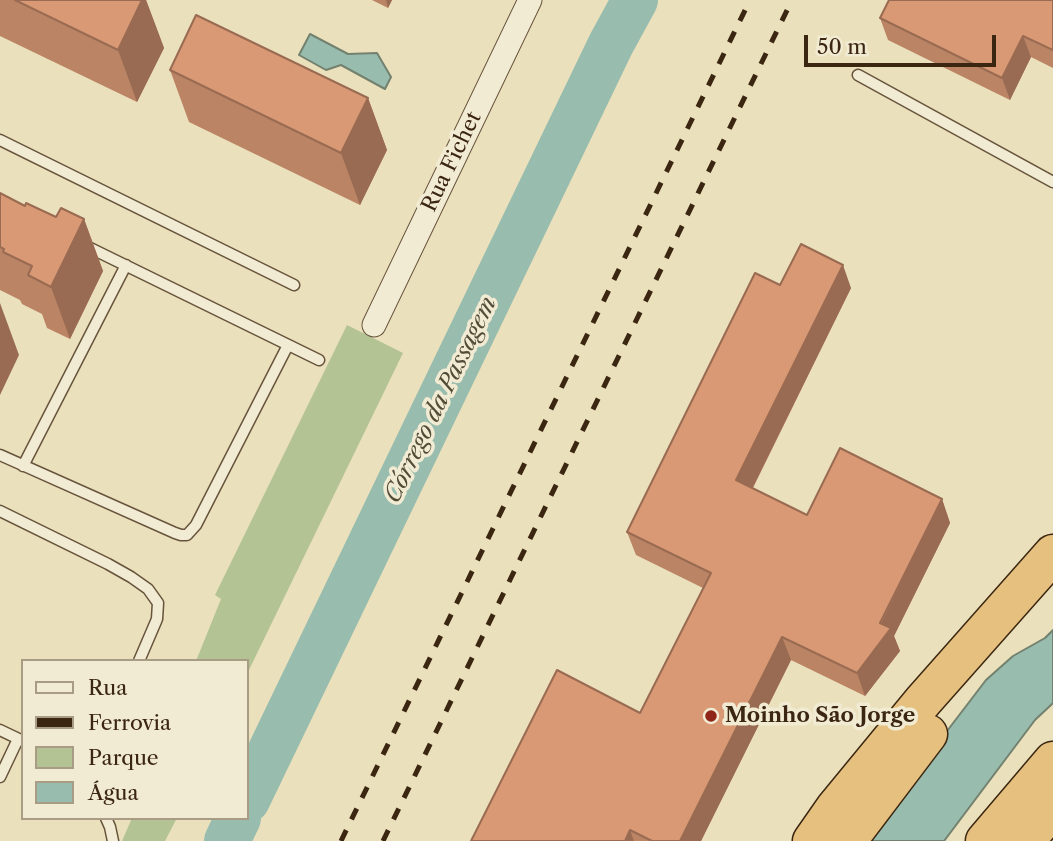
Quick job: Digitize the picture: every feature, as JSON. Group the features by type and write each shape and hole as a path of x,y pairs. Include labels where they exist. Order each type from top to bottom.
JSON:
{"highway":[{"path":"812,841 835,808 923,701 1053,554"},
{"path":"847,841 989,651 1053,590"},
{"path":"985,841 1053,761"},
{"path":"1025,841 1053,808"}],"street":[{"name":"Rua Fichet","path":"374,325 530,0"}],"lane":[{"path":"858,75 1053,182"},
{"path":"0,140 293,285"},
{"path":"75,241 319,360"},
{"path":"23,466 126,265"},
{"path":"0,455 175,533 187,535 196,525 288,345"},
{"path":"0,511 131,577 148,589 158,603 157,619 140,659"},
{"path":"0,730 20,740 0,777"},
{"path":"107,820 113,841"}],"green space":[{"path":"347,325 403,353 248,672 248,659 197,659 221,599 215,595"},
{"path":"131,820 176,820 165,841 122,841"}],"water":[{"path":"310,34 348,54 377,53 391,77 385,89 341,65 326,70 299,55"},
{"path":"1053,630 1053,703 1035,720 944,841 863,841 986,680 1013,656 1045,638"}],"building":[{"path":"15,0 142,0 118,50"},
{"path":"889,0 1053,0 1053,50 1023,36 1002,78 880,18"},
{"path":"196,15 368,98 341,153 170,70"},
{"path":"0,193 25,206 26,203 56,217 61,208 84,219 51,287 28,275 32,266 3,252 4,249 0,247"},
{"path":"801,244 843,265 736,480 807,515 840,448 942,499 880,623 891,628 857,673 782,637 680,841 652,841 630,830 625,841 471,841 557,670 640,713 711,573 627,532 755,273 780,285"}],"waterway":[{"name":"Córrego da Passagem","path":"248,798 611,44 635,0"},
{"name":"Córrego da Passagem","path":"227,841 237,820"}],"railway":[{"path":"341,841 750,0"},
{"path":"383,841 792,0"}],"place":[{"name":"Moinho São Jorge","path":"711,716"}]}
